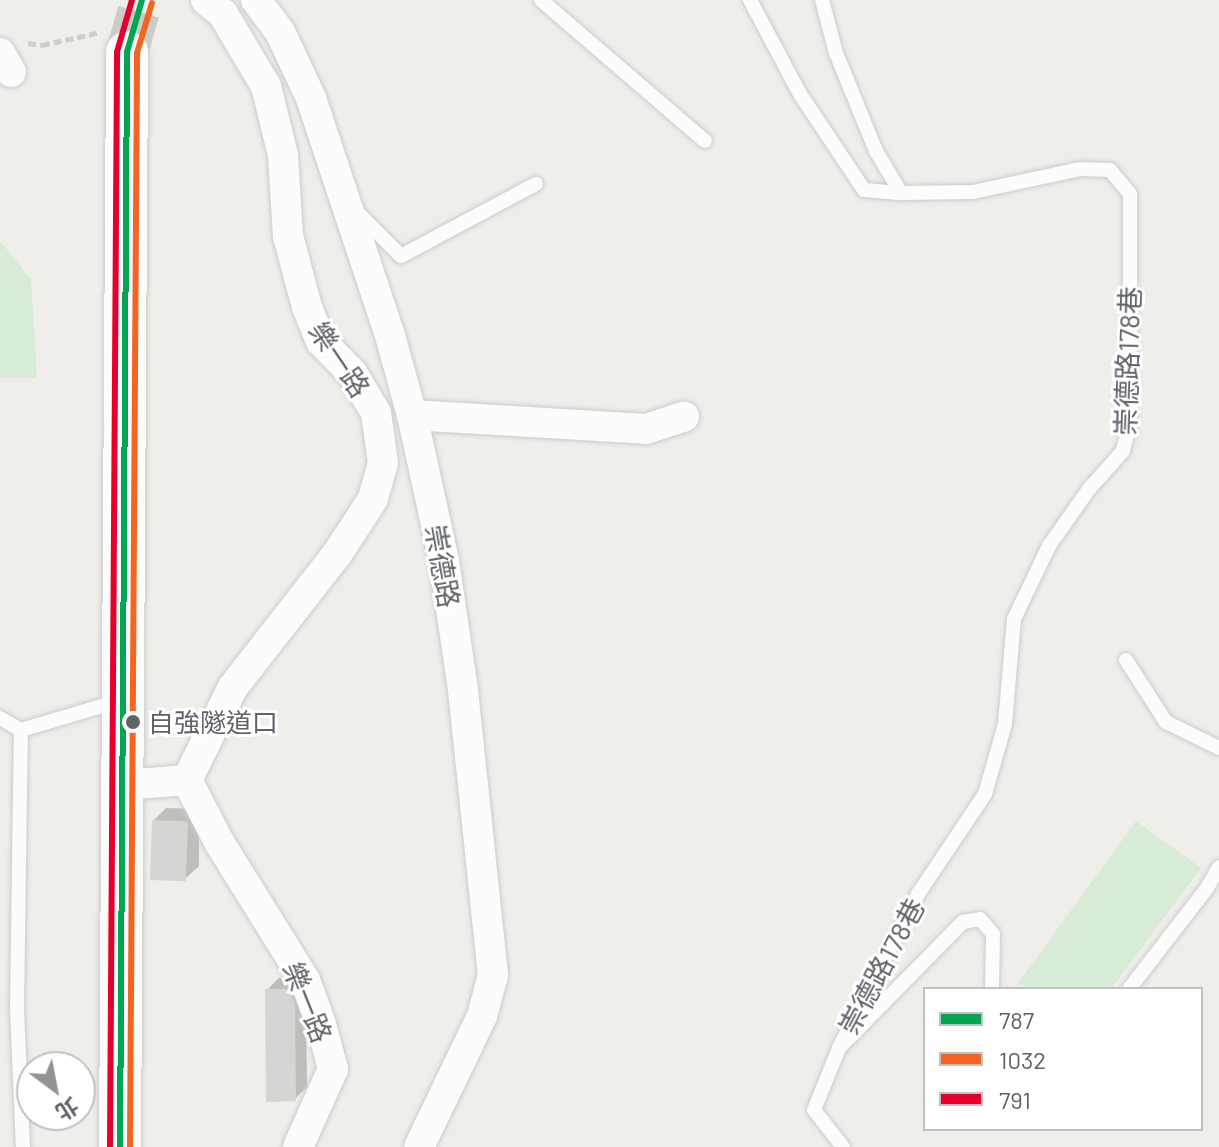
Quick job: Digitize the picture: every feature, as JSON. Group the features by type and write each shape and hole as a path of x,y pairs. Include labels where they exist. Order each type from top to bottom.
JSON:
{"street":[{"name":"樂一路","path":"206,0 223,14 266,86 283,155 288,236 307,307 321,341 353,374 376,413 383,463 373,499 337,554 233,687 187,780 219,842 305,980 321,1024 333,1069 298,1147"},
{"name":"崇德路","path":"256,0 280,32 311,98 391,339 412,415 444,561 463,690 493,975 482,1016 419,1147"},
{"path":"120,1147 127,52"},
{"path":"412,415 646,429 684,417"},
{"path":"124,785 187,780"}],"lane":[{"path":"541,0 705,141"},
{"path":"750,0 800,94 864,190 901,193"},
{"path":"822,0 836,53 876,151 901,193"},
{"name":"崇德路178巷","path":"839,1048 918,894 985,794 1005,724 1014,619 1049,546 1089,489 1123,451 1130,424 1130,194 1110,170 1080,169 973,192 901,193"},
{"path":"343,198 401,256 536,184"},
{"path":"1126,660 1166,722 1219,748"},
{"path":"0,718 21,730 123,700"},
{"path":"21,730 17,1007 23,1147"},
{"path":"1131,987 1207,888 1219,867"},
{"path":"843,1147 814,1110 839,1048 963,922 980,919 993,934 992,987"}],"path":[{"path":"8,56 100,31 127,52"}],"green space":[{"path":"0,241 31,279 37,378 0,378"},
{"path":"1136,821 1201,868 1112,987 1028,987 1018,983"}],"building":[{"path":"152,820 188,821 186,881 150,880"},
{"path":"265,989 289,989 295,1004 296,1101 266,1102"}],"tunnel":[{"path":"127,52 142,0"}],"transit line":[{"name":"791","path":"110,1147 117,52 132,0"},
{"name":"787","path":"120,1147 127,52 142,0"},
{"name":"1032","path":"130,1147 137,53 152,3"}],"place":[{"name":"自強隧道口","path":"133,722"}]}
